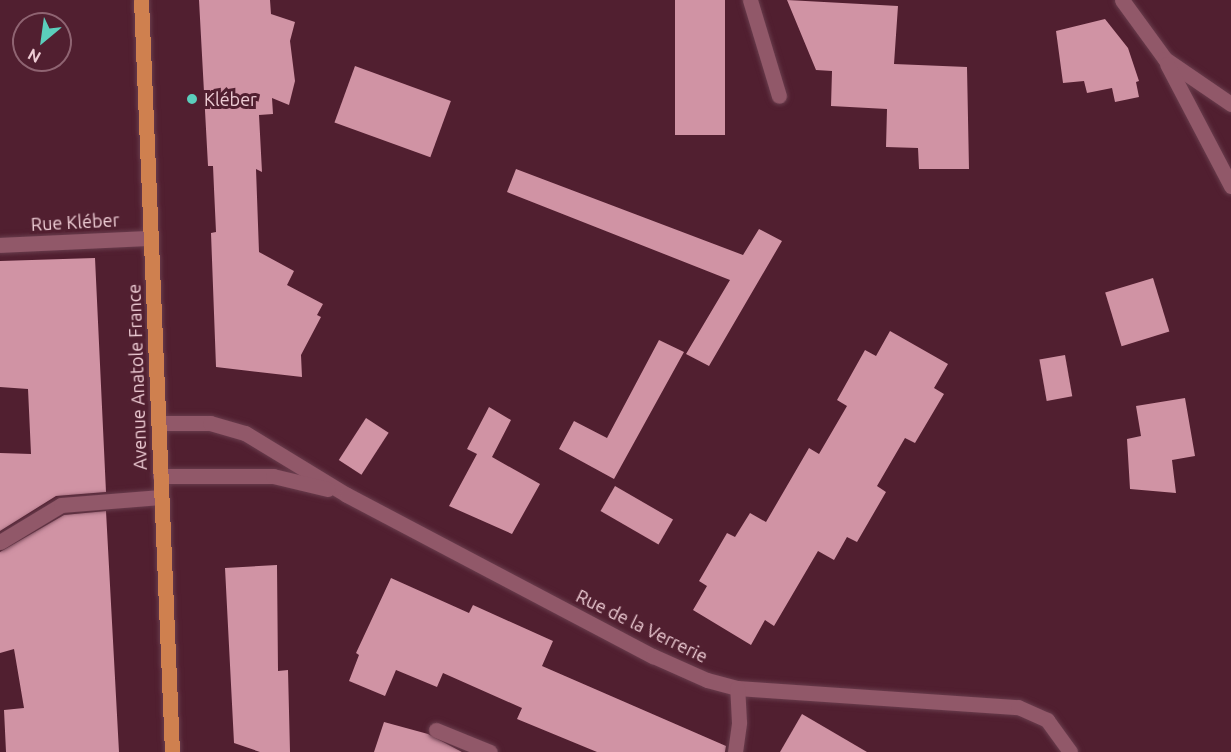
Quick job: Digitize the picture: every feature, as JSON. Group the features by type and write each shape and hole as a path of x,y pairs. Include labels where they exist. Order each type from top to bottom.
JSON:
{"main road":[{"name":"Avenue Anatole France","path":"141,0 172,752"}],"street":[{"path":"750,0 779,96"},
{"path":"1122,0 1165,59 1231,186"},
{"path":"1165,59 1231,104"},
{"name":"Rue Kléber","path":"0,245 151,238"},
{"name":"Rue de la Verrerie","path":"159,423 210,423 245,433 346,495 690,674 737,688 1018,707 1047,720 1070,752"},
{"name":"Rue de la Verrerie","path":"160,476 273,476 346,495"},
{"path":"0,542 61,505 161,497"},
{"path":"735,752 739,722 737,688"},
{"path":"436,730 490,752"}],"building":[{"path":"199,0 270,0 271,14 295,22 290,41 295,81 289,105 272,98 273,114 259,115 262,172 256,169 259,252 294,271 287,285 323,304 317,315 321,317 301,355 302,377 216,367 211,233 216,232 213,166 208,166"},
{"path":"675,0 725,0 725,135 675,135"},
{"path":"787,0 898,6 894,64 967,67 969,169 919,169 918,148 886,147 887,109 831,106 832,71 816,70"},
{"path":"1105,19 1128,48 1139,81 1136,82 1139,97 1115,102 1112,88 1087,93 1084,81 1063,83 1056,31"},
{"path":"355,66 451,101 430,157 334,122"},
{"path":"516,169 743,255 759,229 782,241 709,366 686,354 730,280 507,192"},
{"path":"95,258 106,492 56,496 0,531 0,453 31,454 28,389 0,387 0,261"},
{"path":"1153,278 1169,332 1122,346 1105,293"},
{"path":"890,331 948,364 934,388 944,394 915,443 905,438 877,486 886,492 857,542 847,537 834,560 818,551 774,626 765,620 751,645 693,610 707,586 699,581 727,533 735,537 750,513 766,522 809,448 819,454 847,406 837,400 865,350 876,356"},
{"path":"659,340 684,352 614,479 559,449 574,421 607,438"},
{"path":"1065,355 1072,396 1047,401 1039,360"},
{"path":"1185,398 1195,456 1172,460 1176,493 1130,489 1127,439 1141,436 1136,406"},
{"path":"489,407 511,420 492,457 540,484 512,534 449,506 477,454 467,449"},
{"path":"366,418 389,433 361,475 339,460"},
{"path":"615,486 673,520 659,545 600,511"},
{"path":"106,511 119,752 6,752 4,710 24,708 14,649 0,653 0,552 64,515"},
{"path":"277,565 278,671 288,670 290,752 260,752 234,743 225,568"},
{"path":"391,578 469,613 473,605 553,641 542,666 726,746 725,752 597,752 517,719 522,708 443,673 437,687 396,670 385,696 349,681 359,655 356,653"},
{"path":"802,714 867,752 780,752"},
{"path":"384,722 428,734 462,752 374,752"}],"place":[{"name":"Kléber","path":"192,99"}]}
